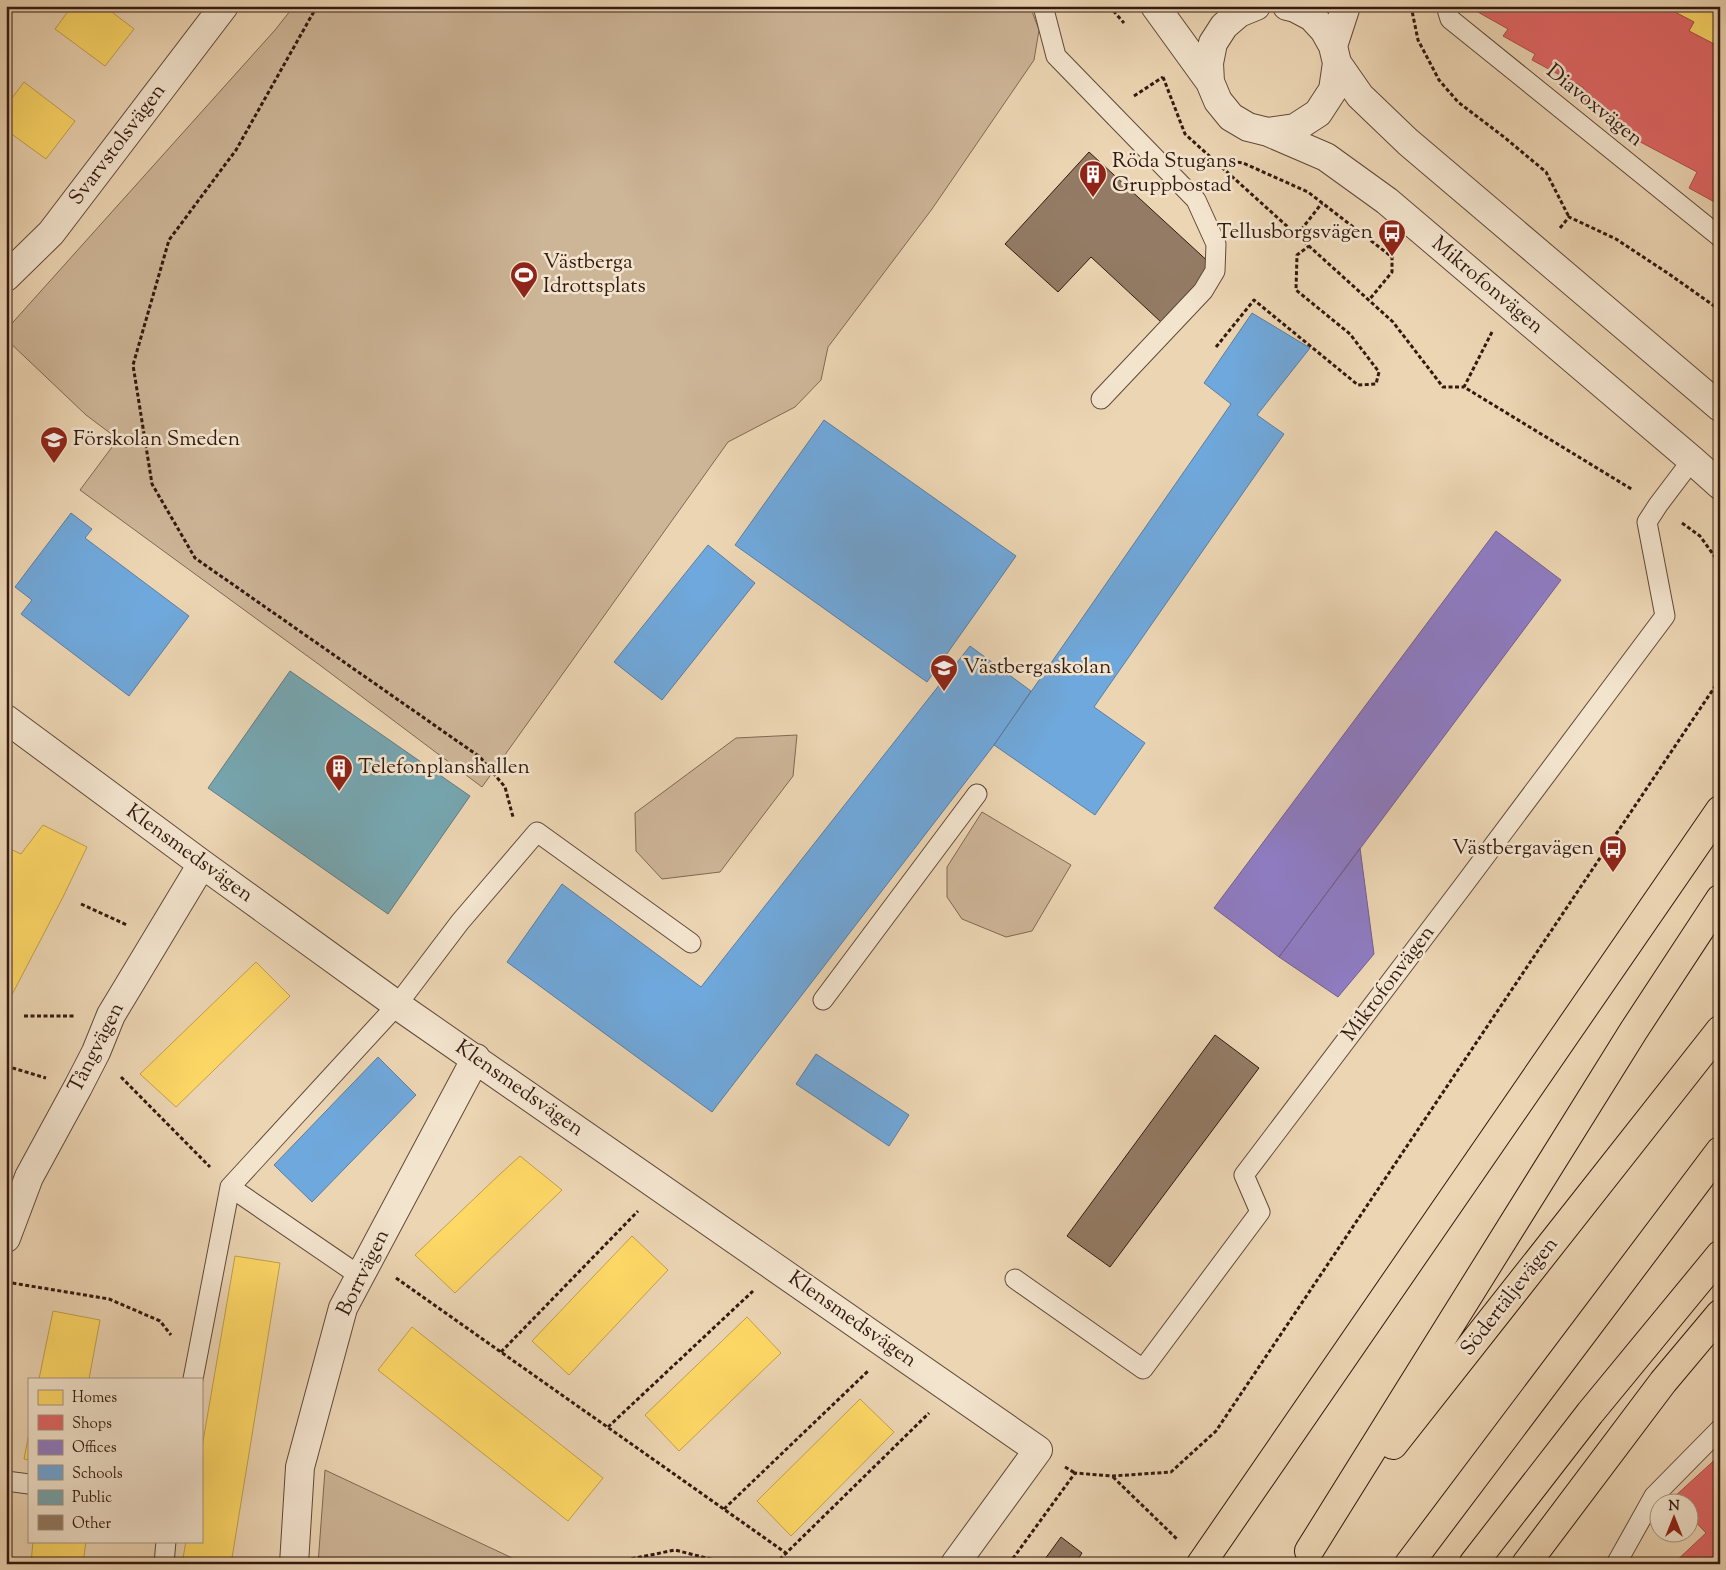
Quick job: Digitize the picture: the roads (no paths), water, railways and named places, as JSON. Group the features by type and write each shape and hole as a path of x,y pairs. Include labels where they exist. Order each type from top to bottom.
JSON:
{"highway":[{"path":"1201,1564 1720,810"},
{"path":"1304,1557 1634,1030 1720,899"},
{"name":"Södertäljevägen","path":"1304,1557 1720,1030"},
{"path":"1409,1564 1720,1151"},
{"path":"1473,1564 1590,1413 1720,1255"},
{"path":"1526,1564 1663,1382 1720,1314"}],"street":[{"name":"Svarvstolsvägen","path":"6,277 51,233 224,6"},
{"name":"Mikrofonvägen","path":"1155,6 1210,82 1218,101 1231,116 1248,127 1268,132 1326,158 1387,202 1692,460 1720,486"},
{"name":"Mikrofonvägen","path":"1210,82 1209,63 1214,43 1224,26 1239,13 1256,6"},
{"path":"1287,6 1312,17 1324,30 1335,54 1360,96 1408,142 1720,407"},
{"path":"1335,54 1346,6"},
{"name":"Mikrofonvägen","path":"1268,132 1295,128 1318,113 1333,90 1335,54"},
{"name":"Klensmedsvägen","path":"6,719 397,1005 476,1058 1038,1450 955,1564"},
{"name":"Tångvägen","path":"6,1238 29,1177 96,1052 111,1015 202,864"},
{"name":"Borrvägen","path":"294,1564 300,1466 343,1308 476,1058"}],"lane":[{"path":"1043,6 1056,56 1196,200 1216,244 1215,271 1204,291 1101,399"},
{"name":"Diavoxvägen","path":"1446,6 1450,19 1720,237"},
{"name":"Mikrofonvägen","path":"1015,1279 1143,1369 1260,1212 1244,1175 1464,886 1665,616 1647,522 1692,460"},
{"path":"823,1000 977,794"},
{"path":"195,1371 230,1187 397,1005 460,922 537,832 691,943"},
{"path":"230,1187 364,1268"},
{"path":"1616,1564 1654,1496 1720,1429"},
{"path":"6,1481 28,1484"},
{"path":"164,1564 166,1542"}],"place":[{"name":"Röda Stugans Gruppbostad","path":"1093,198"},
{"name":"Tellusborgsvägen","path":"1392,257"},
{"name":"Västberga Idrottsplats","path":"524,299"},
{"name":"Förskolan Smeden","path":"54,464"},
{"name":"Västbergaskolan","path":"944,692"},
{"name":"Telefonplanshallen","path":"339,792"},
{"name":"Västbergavägen","path":"1613,873"}]}
